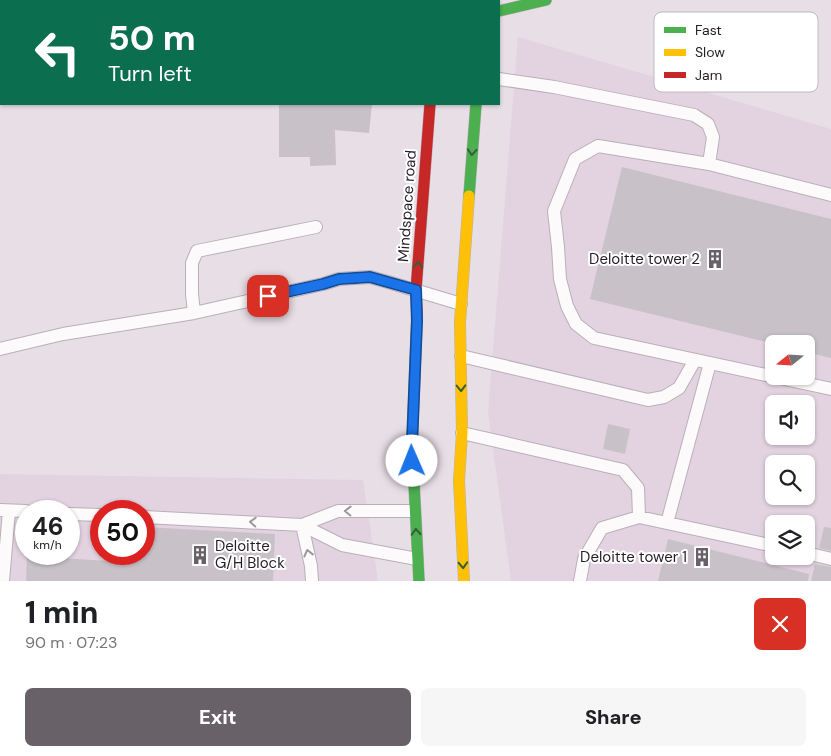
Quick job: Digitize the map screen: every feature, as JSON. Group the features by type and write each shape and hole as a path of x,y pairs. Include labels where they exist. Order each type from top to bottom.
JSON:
{"main road":[{"path":"500,11 546,0"},
{"name":"Mindspace road","path":"419,581 412,444 417,321 416,290 430,105"},
{"path":"464,581 459,481 462,433 461,304 476,105"}],"lane":[{"path":"500,79 554,87 694,114 708,124 713,137 709,164"},
{"path":"831,195 709,164 598,146 575,159 554,211 560,279 567,306 576,324 594,338 831,390"},
{"path":"194,313 192,263 197,251 316,227"},
{"path":"0,349 62,334 194,313 339,279 370,277 461,304"},
{"path":"461,356 648,400 664,397 679,388 695,360"},
{"path":"667,523 710,363"},
{"path":"462,433 623,470 638,488 639,517"},
{"path":"3,581 5,511"},
{"path":"302,525 338,511 414,511"},
{"path":"580,581 584,559 602,528 639,517 765,544"},
{"path":"155,518 302,525 342,544 417,559"},
{"path":"302,525 311,566 312,581"},
{"path":"815,555 831,559"}],"shaded area":[{"path":"518,37 654,77 654,92 705,92 831,129 831,581 511,581 488,412"},
{"path":"0,474 363,480 378,581 0,581"}],"building":[{"path":"279,105 372,105 369,133 335,130 336,165 310,166 310,157 279,157"},
{"name":"Deloitte tower 2","path":"622,167 831,219 831,358 815,354 815,335 765,335 765,342 590,299"},
{"path":"608,424 630,429 625,454 603,449"},
{"path":"824,527 831,528 831,551 819,548"},
{"name":"Deloitte G/H Block","path":"155,528 275,534 273,581 26,581 27,565 80,565 80,559 90,560 90,565 155,565"},
{"name":"Deloitte tower 1","path":"668,539 765,563 765,565 773,565 809,574 808,581 658,581"},
{"path":"815,564 831,567 831,581 811,581"}],"traffic: fast":[{"path":"500,11 546,0"},
{"path":"469,196 476,105"},
{"path":"417,315 412,444 419,581"}],"traffic: slow":[{"path":"464,581 459,481 462,433 460,322 469,196"}],"traffic: jam":[{"path":"417,315 416,290 430,105"}],"place":[{"name":"Deloitte tower 2","path":"715,259"},
{"name":"Deloitte G/H Block","path":"200,555"},
{"name":"Deloitte tower 1","path":"702,557"}],"route":[{"path":"268,296 339,279 370,277 416,290 417,321 412,461"}]}
